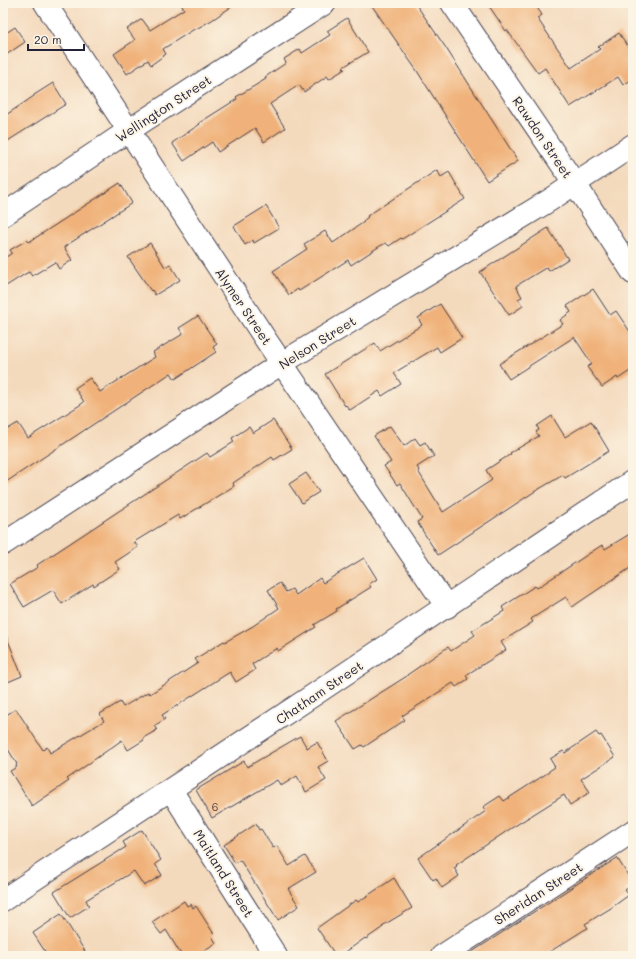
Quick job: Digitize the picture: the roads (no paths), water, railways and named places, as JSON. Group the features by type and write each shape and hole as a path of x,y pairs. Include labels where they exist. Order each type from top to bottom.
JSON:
{"street":[{"name":"Alymer Street","path":"45,3 282,363 447,607"},
{"name":"Wellington Street","path":"3,215 128,131 325,3"},
{"name":"Rawdon Street","path":"452,3 575,184 633,273"},
{"name":"Nelson Street","path":"3,544 282,363 575,184 633,145"},
{"name":"Chatham Street","path":"3,900 172,790 633,481"},
{"name":"Maitland Street","path":"172,790 276,956"},
{"name":"Sheridan Street","path":"442,956 633,830"}]}
